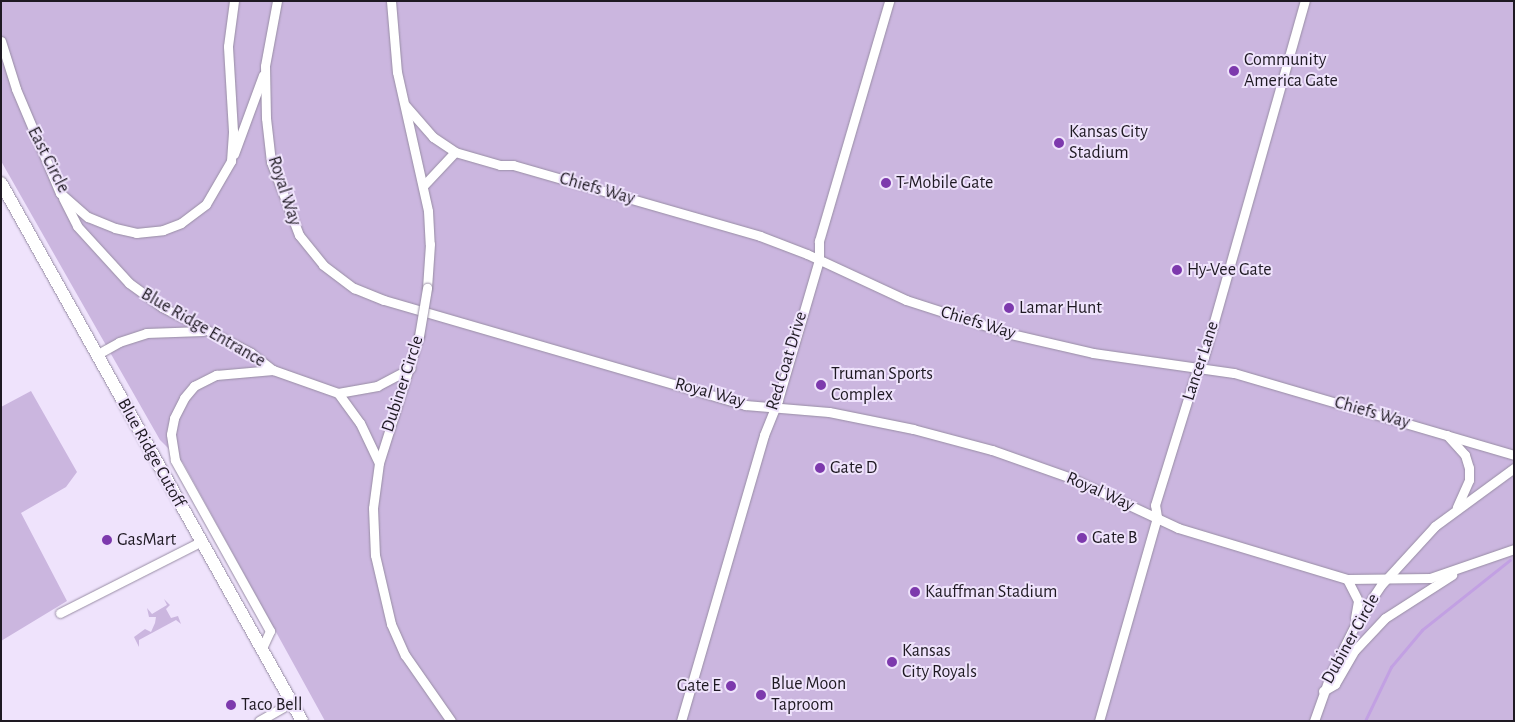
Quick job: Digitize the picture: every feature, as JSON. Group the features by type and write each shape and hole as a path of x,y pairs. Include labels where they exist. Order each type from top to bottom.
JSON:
{"main road":[{"name":"Blue Ridge Cutoff","path":"1,183 200,542 294,701 302,721"}],"street":[{"name":"East Circle","path":"231,162 233,131 228,46 234,1"},
{"name":"Royal Way","path":"277,1 265,66 266,118 271,162 284,203 298,235 324,265 354,288 384,300 745,405 829,412 947,437 1071,478 1178,528 1347,579 1430,578 1514,549"},
{"name":"Dubiner Circle","path":"391,1 397,72 424,185 430,244 427,288 420,336 412,368 391,420 379,463 373,508 375,555 391,624 419,679 451,721"},
{"name":"Red Coat Drive","path":"681,721 819,260 819,241 889,1"},
{"name":"Lancer Lane","path":"1099,721 1157,517 1155,505 1197,369 1204,357 1305,1"},
{"name":"East Circle","path":"1,41 16,90 60,193 88,217 115,228 136,233 163,230 181,223 206,204 231,162 265,66"},
{"name":"Chiefs Way","path":"403,103 433,137 455,152 500,165 513,165 760,236 819,260 906,300 1011,334 1093,353 1234,373 1514,455"},
{"path":"424,185 455,152"},
{"name":"Blue Ridge Entrance","path":"60,193 77,226 129,283 203,331 251,353 273,370"},
{"path":"96,355 119,342 146,333 203,331"},
{"path":"262,648 270,631 175,460 171,434 174,418 194,386 204,379 232,371 273,370 338,394 377,386 412,368"},
{"path":"338,394 360,423 379,463"},
{"path":"1446,435 1465,455 1470,468 1469,480 1456,509"},
{"name":"Dubiner Circle","path":"1314,721 1322,692 1351,632 1386,579 1407,553 1456,509 1514,468"},
{"path":"60,613 200,542"},
{"path":"1322,692 1335,684 1355,650 1386,618 1463,568"},
{"path":"1347,579 1358,601 1351,632"},
{"path":"259,721 294,701"}],"shaded area":[{"name":"Truman Sports Complex","path":"1,1 1514,1 1514,721 325,721 183,463 160,440 1,161"},
{"path":"31,391 77,472 66,487 21,513 67,601 1,641 1,407"},
{"path":"164,599 170,605 166,609 171,618 178,616 181,624 176,620 139,640 139,647 134,637 145,629 151,632 155,623 156,617 149,617 147,608 152,614 167,605"}],"waterway":[{"path":"1365,721 1391,667 1422,630 1510,560"}],"place":[{"name":"Community America Gate","path":"1234,71"},
{"name":"Kansas City Stadium","path":"1059,143"},
{"name":"T-Mobile Gate","path":"886,183"},
{"name":"Hy-Vee Gate","path":"1177,270"},
{"name":"Lamar Hunt","path":"1009,308"},
{"name":"Truman Sports Complex","path":"821,385"},
{"name":"Gate D","path":"820,468"},
{"name":"Gate B","path":"1082,538"},
{"name":"GasMart","path":"107,540"},
{"name":"Kauffman Stadium","path":"915,592"},
{"name":"Kansas City Royals","path":"892,662"},
{"name":"Gate E","path":"731,686"},
{"name":"Blue Moon Taproom","path":"761,695"},
{"name":"Taco Bell","path":"231,705"}]}
